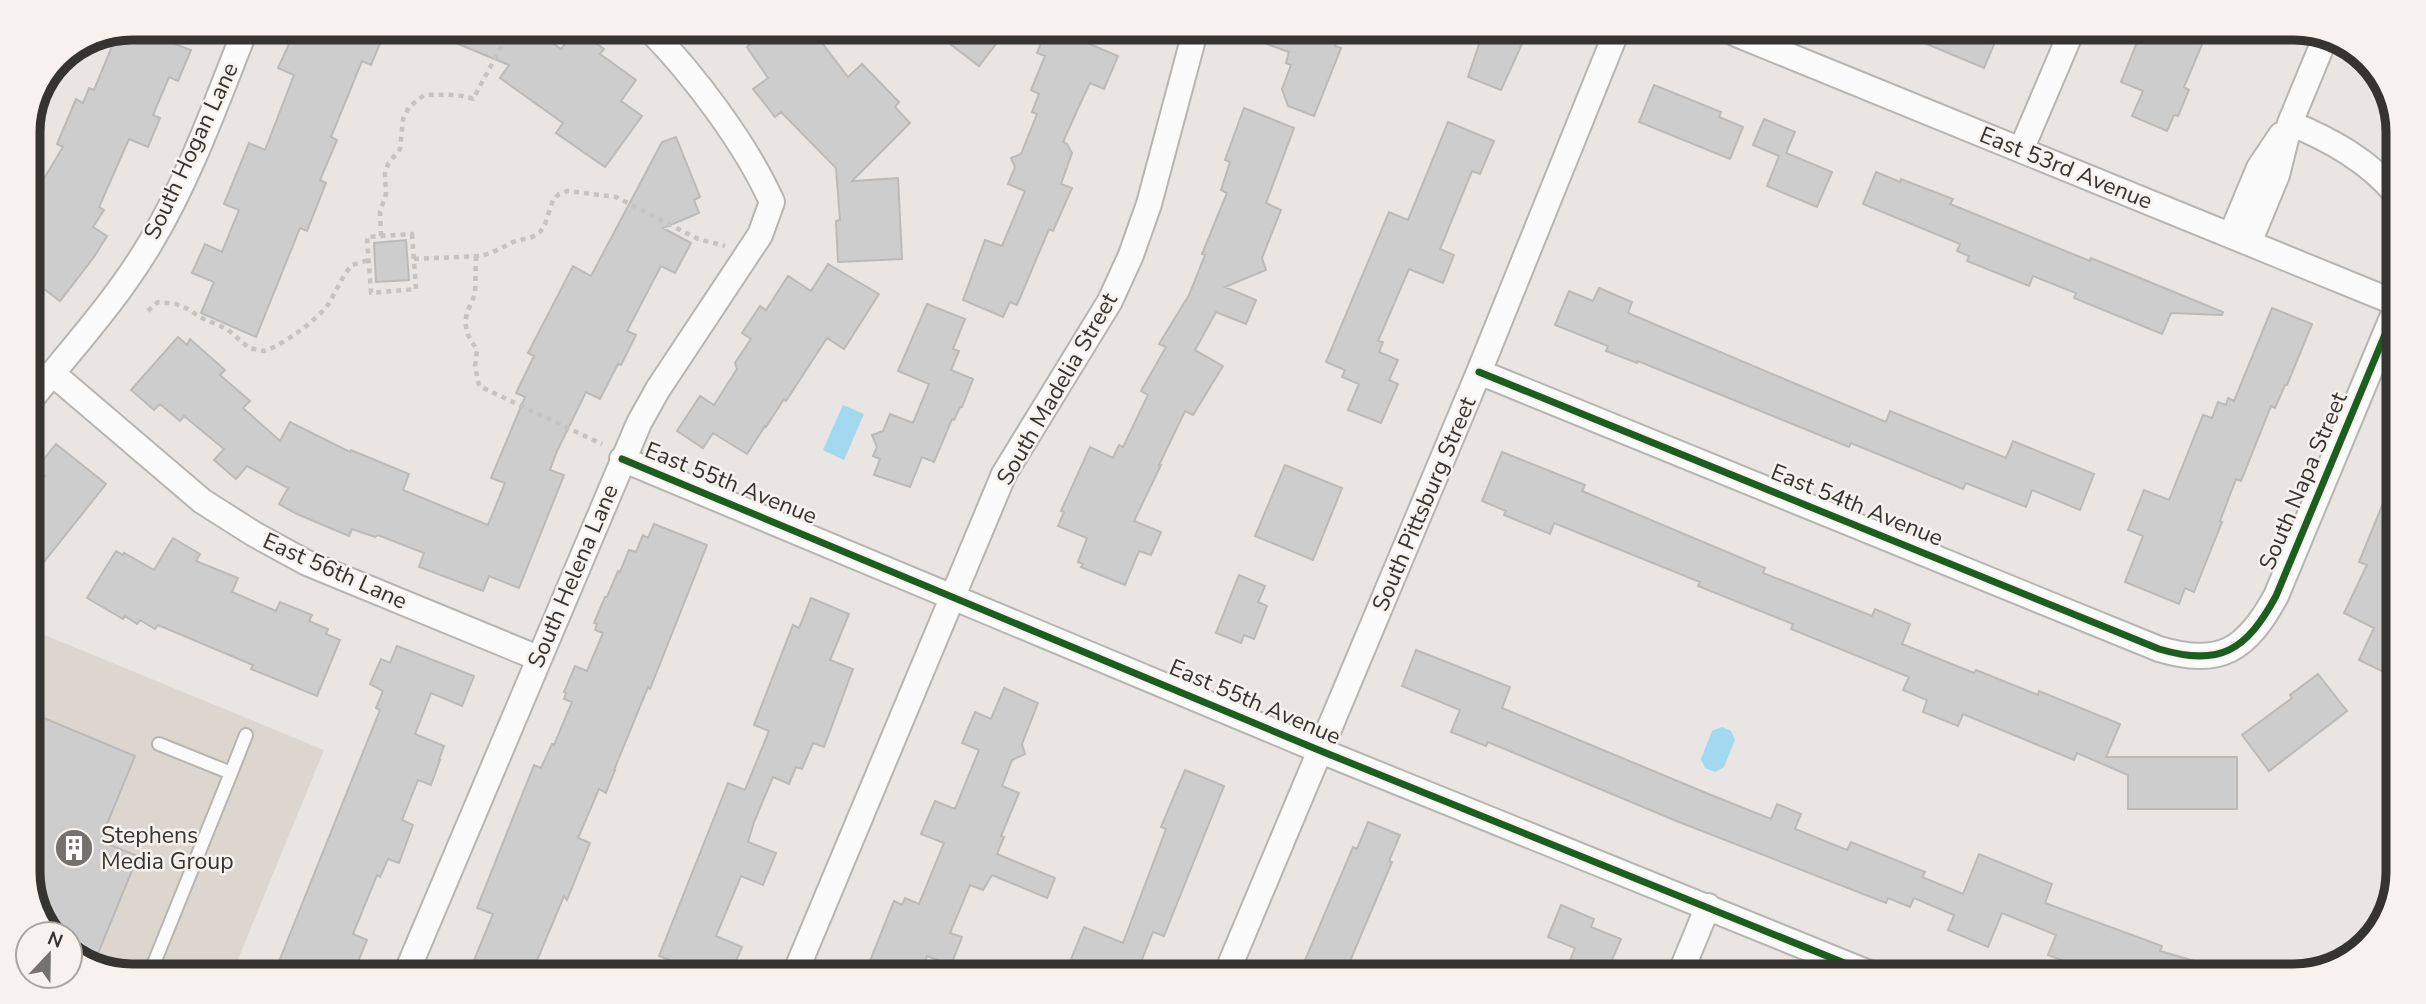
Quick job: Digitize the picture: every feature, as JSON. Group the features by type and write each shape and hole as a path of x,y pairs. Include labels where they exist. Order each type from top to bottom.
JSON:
{"street":[{"name":"South Hogan Lane","path":"40,388 117,291 156,233 190,166 241,40"},
{"name":"South Helena Lane","path":"410,964 538,658 614,453 760,235 772,202 758,169 739,141 658,40"},
{"name":"South Madelia Street","path":"799,964 1004,474 1110,301 1131,255 1149,204 1193,40"},
{"name":"South Pittsburg Street","path":"1230,964 1479,372 1613,40"},
{"name":"East 53rd Avenue","path":"1752,40 2240,239 2386,302"},
{"path":"2021,150 2068,40"},
{"path":"2240,239 2277,175 2290,123 2322,45"},
{"path":"2290,123 2323,137 2357,157 2386,182"},
{"name":"South Napa Street","path":"2224,652 2238,645 2253,632 2276,596 2386,330"},
{"name":"East 54th Avenue","path":"1479,372 2159,649 2197,658 2224,652"},
{"name":"East 56th Lane","path":"52,373 202,501 254,534 307,563 538,658"},
{"name":"East 55th Avenue","path":"614,453 1321,751 1848,964"},
{"path":"1684,964 1708,906"}],"lane":[{"path":"154,964 246,735"},
{"path":"159,744 231,773"}],"path":[{"path":"381,236 380,212 386,194 384,174 400,149 403,119 409,107 424,95 458,94 473,99 505,40"},
{"path":"414,259 476,256 532,237 540,232 545,224 553,200 568,191 616,197 698,239 725,246"},
{"path":"412,233 414,259 416,289 371,293 367,237 412,233"},
{"path":"476,256 475,295 465,322 468,335 477,350 475,366 479,386 614,453"},
{"path":"148,312 158,302 176,304 227,329 249,348 264,351 301,332 311,320 322,314 352,265 369,260"}],"shaded area":[{"path":"40,633 324,750 236,964 133,964 115,962 86,951 84,920 59,920 45,901 40,877"}],"water":[{"path":"843,405 864,414 844,460 823,450"},
{"path":"1722,727 1731,731 1735,740 1724,767 1715,772 1705,768 1701,759 1712,731"}],"building":[{"path":"173,40 172,43 191,50 178,81 169,77 153,115 160,118 148,147 129,139 99,207 104,210 93,227 107,236 60,301 44,289 40,294 40,185 63,147 57,144 76,99 83,103 89,88 94,90 114,42"},
{"path":"291,40 381,40 371,65 362,61 331,137 337,140 320,180 326,183 307,231 300,228 256,337 201,313 214,282 192,273 205,244 222,252 239,210 224,204 249,143 265,150 294,75 278,68"},
{"path":"449,40 548,40 561,49 568,40 591,40 604,49 600,54 636,80 621,101 642,116 605,167 556,133 563,123 500,78 509,65"},
{"path":"746,40 811,40 813,43 820,40 848,77 862,64 899,102 895,107 910,123 852,181 898,178 902,259 838,262 836,221 840,220 836,168 781,112 775,117 753,89 768,78 747,47 750,44"},
{"path":"945,40 999,40 979,66"},
{"path":"1042,40 1080,40 1118,56 1104,89 1090,83 1063,142 1072,153 1061,184 1072,188 1053,231 1049,229 1017,305 1010,302 1003,317 963,300 985,240 1002,246 1025,191 1008,184 1015,167 1011,158 1021,154 1037,114 1032,112 1039,94 1031,90 1045,56 1037,53"},
{"path":"1256,40 1337,40 1335,46 1341,48 1314,116 1288,106 1282,89 1291,65 1286,63 1289,52"},
{"path":"1481,40 1524,40 1501,90 1468,77"},
{"path":"1917,40 1996,40 1984,68"},
{"path":"2138,40 2204,40 2184,87 2189,90 2178,116 2174,115 2167,131 2132,116 2143,91 2121,82"},
{"path":"1654,85 1721,112 1719,117 1743,127 1730,159 1639,122"},
{"path":"1244,108 1294,128 1266,203 1281,210 1262,258 1266,270 1225,287 1256,300 1246,324 1216,312 1195,350 1223,366 1193,415 1185,411 1159,465 1134,521 1161,532 1151,555 1139,551 1125,585 1081,567 1083,564 1078,562 1087,538 1058,526 1064,512 1061,511 1090,447 1113,458 1119,445 1123,447 1148,395 1141,391 1166,347 1159,344 1189,295 1205,255 1202,254 1227,193 1221,190 1230,162 1225,160"},
{"path":"1764,119 1795,132 1786,153 1832,172 1817,207 1767,186 1779,156 1753,145"},
{"path":"1448,122 1494,141 1480,174 1472,171 1440,249 1454,255 1443,283 1409,269 1378,341 1383,342 1379,352 1398,360 1389,380 1398,384 1381,423 1348,410 1359,384 1342,377 1345,370 1326,362 1389,212 1408,220"},
{"path":"676,137 700,197 694,200 699,213 663,228 691,243 675,273 661,266 627,331 636,335 600,399 586,392 550,470 564,475 519,588 489,576 483,591 419,567 424,553 378,535 375,537 352,529 349,536 297,514 279,504 288,488 247,466 236,479 214,460 224,449 184,416 180,421 160,404 154,410 131,390 178,337 187,345 190,339 225,370 220,375 250,401 243,408 280,441 290,422 350,452 351,450 409,474 403,490 488,525 505,483 491,478 525,397 516,393 534,356 528,353 573,266 591,276 662,142"},
{"path":"1876,172 1953,199 1950,204 2090,261 2091,258 2118,269 2223,312 2222,315 2171,313 2162,334 2074,298 2076,293 2033,276 2029,286 1967,261 1969,256 1957,251 1960,244 1863,204"},
{"path":"406,240 409,280 376,282 374,243"},
{"path":"828,264 879,294 844,349 827,338 747,454 713,433 703,448 677,431 700,396 714,405 737,369 735,363 751,339 742,333 760,306 766,310 788,276 811,291"},
{"path":"1599,288 1632,302 1628,313 1886,422 1890,411 2006,458 2013,441 2094,474 2080,510 2032,490 2026,507 1966,483 1963,489 1851,443 1849,447 1638,361 1637,363 1606,351 1608,346 1555,325 1569,291 1593,301"},
{"path":"927,304 965,319 953,349 959,351 951,370 973,379 934,462 922,457 910,487 874,475 880,459 873,456 877,447 872,435 883,431 890,414 913,423 929,384 898,371"},
{"path":"2272,308 2312,324 2287,385 2275,408 2271,406 2241,481 2236,479 2194,592 2185,588 2179,604 2125,582 2143,536 2128,530 2144,490 2169,500 2203,415 2212,418 2218,402 2226,405 2228,398 2234,401"},
{"path":"56,444 106,484 40,567 40,482 45,476 40,472 40,464"},
{"path":"1502,452 1585,485 1582,491 1765,568 1763,573 1872,616 1875,609 1910,624 1902,644 2038,695 2039,691 2120,724 2106,757 2237,757 2237,809 2128,809 2128,775 2077,753 2074,760 1963,714 1958,726 1923,712 1927,700 1903,690 1909,677 1791,629 1793,624 1698,586 1700,582 1554,523 1550,534 1504,515 1506,511 1482,501"},
{"path":"1285,465 1342,488 1313,560 1255,536"},
{"path":"2386,496 2386,673 2359,660 2374,628 2344,613 2367,565 2359,562"},
{"path":"654,524 707,545 606,793 599,789 578,838 590,843 567,900 564,896 536,964 472,964 493,914 477,908 534,765 541,768 572,702 564,699 564,692 575,666 587,671 603,633 595,630 597,624 594,623 629,550 636,552 643,535 648,538"},
{"path":"173,538 200,554 196,561 238,578 232,592 276,611 280,602 312,615 309,621 328,629 326,634 340,640 317,696 251,669 253,665 158,625 155,629 140,620 137,624 125,616 123,619 87,598 116,551 154,570"},
{"path":"1239,575 1265,586 1258,602 1267,606 1254,639 1244,635 1241,643 1216,633"},
{"path":"811,598 849,614 830,660 853,669 824,747 813,743 802,769 796,767 789,784 773,777 754,822 748,842 776,853 763,885 741,876 716,936 742,947 735,964 680,964 659,956 728,783 745,790 769,731 754,725 793,625 799,628"},
{"path":"397,646 474,676 462,706 431,693 415,734 444,746 431,785 418,780 402,820 413,825 399,863 388,859 380,877 377,875 353,934 367,940 357,964 278,964 380,710 376,708 383,691 370,684 381,659 390,663"},
{"path":"1416,650 1510,687 1502,708 1771,819 1777,804 1801,814 1795,829 1847,850 1851,842 1925,872 1922,877 1963,894 1979,854 2052,884 2045,903 2162,946 2160,951 2205,964 2071,964 2048,955 2056,935 2002,913 1988,947 1948,930 1954,915 1914,898 1910,907 1888,898 1886,903 1674,820 1488,742 1486,746 1451,732 1460,710 1402,686"},
{"path":"2318,674 2347,711 2269,771 2242,735 2292,698 2290,695"},
{"path":"1004,688 1038,703 1022,744 1025,754 1012,760 1002,786 1019,793 1001,836 1004,837 997,854 1055,878 1047,898 992,875 983,890 970,885 950,933 962,937 951,964 927,956 924,964 869,964 894,901 902,905 905,898 919,904 944,843 921,834 935,801 955,809 979,750 962,743 975,712 991,719"},
{"name":"Stephens Media Group","path":"40,716 135,756 100,841 138,856 97,957 86,951 84,920 54,920 42,889"},
{"path":"1185,770 1224,786 1164,936 1153,932 1140,964 1069,964 1084,927 1123,943 1166,829 1161,827"},
{"path":"1368,822 1400,835 1389,861 1392,862 1349,964 1303,964 1353,847 1357,849"},
{"path":"1561,905 1594,919 1591,927 1621,939 1610,964 1569,964 1575,948 1548,937"}],"cycle path":[{"path":"1479,372 2159,649 2199,656 2215,655 2242,642 2254,630 2276,596 2386,332"},
{"path":"622,459 1321,751 1847,964"}],"place":[{"name":"Stephens Media Group","path":"74,848"}]}
